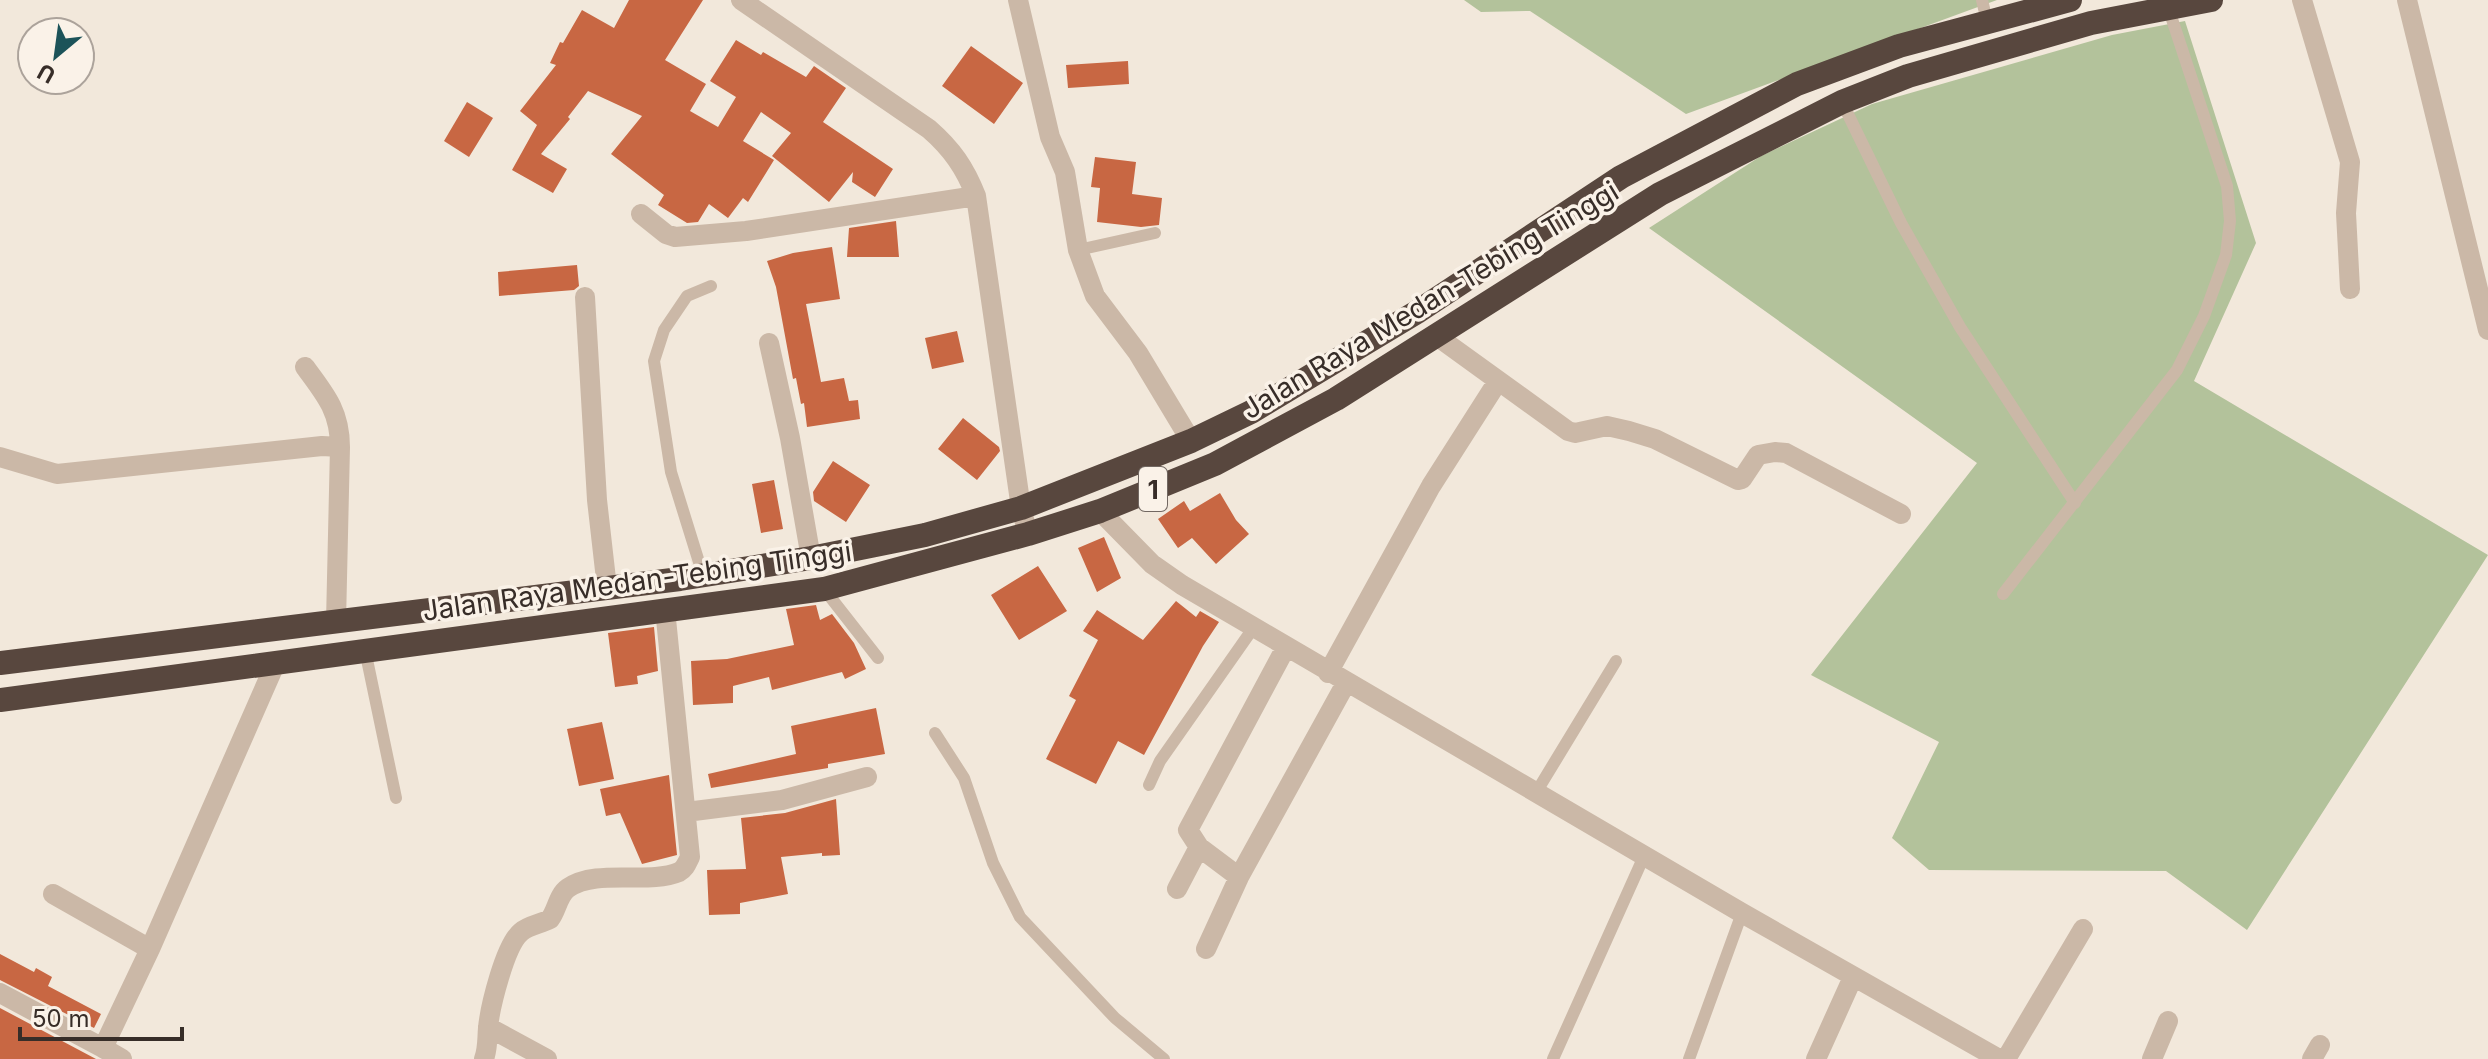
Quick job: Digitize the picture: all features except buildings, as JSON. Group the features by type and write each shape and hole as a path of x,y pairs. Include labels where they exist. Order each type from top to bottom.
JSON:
{"highway":[{"name":"Jalan Raya Medan-Tebing Tinggi","path":"0,663 703,575 811,558 925,535 1021,508 1191,441 1251,412 1349,355 1621,177 1797,84 1984,11 2070,0"},
{"name":"Jalan Raya Medan-Tebing Tinggi","path":"0,700 824,589 1028,534 1100,511 1215,464 1336,399 1660,194 1842,102 1908,76 2091,23 2211,0"}],"street":[{"path":"741,0 929,129 947,145 964,167 976,196 1021,508 1028,534"},
{"path":"1018,0 1050,137 1065,172 1078,250 1102,308 1138,353 1191,441"},
{"path":"2302,0 2350,162 2346,213 2350,289"},
{"path":"2407,0 2488,330"},
{"path":"641,214 666,234 675,237 746,231 976,196"},
{"path":"585,297 597,500 607,588"},
{"path":"1438,337 1568,431 1575,433 1607,426 1629,431 1655,439 1738,480 1742,479 1758,455 1786,453 1901,514"},
{"path":"769,343 811,558"},
{"path":"305,367 335,411 340,426 336,622"},
{"path":"1206,949 1431,486 1498,381"},
{"path":"0,457 57,474 322,446 340,447"},
{"path":"1100,511 1152,564 1182,585 1742,913 1999,1059"},
{"path":"484,1059 489,1041 488,1027 508,953 520,932 550,919 561,893 580,881 658,875 678,872 686,867 690,857 665,609"},
{"path":"1239,877 1199,847 1188,830 1286,647"},
{"path":"0,993 110,1054 150,949 276,662"},
{"path":"686,812 782,800 867,777"},
{"path":"1177,889 1199,847"},
{"path":"53,894 150,949"},
{"path":"2006,1059 2083,929"},
{"path":"1816,1059 1853,977"},
{"path":"2152,1059 2168,1021"},
{"path":"488,1027 547,1059"}],"lane":[{"path":"2003,594 2177,370 2204,316 2226,255 2230,221 2227,186 2168,7"},
{"path":"1842,102 1901,223 1960,327 2075,503"},
{"path":"1078,250 1155,233"},
{"path":"703,575 671,472 654,361 664,330 687,296 711,286"},
{"path":"824,589 878,658"},
{"path":"1149,785 1160,761 1254,627"},
{"path":"365,650 396,798"},
{"path":"1537,791 1616,661"},
{"path":"935,733 964,778 993,863 1020,917 1115,1018 1164,1059"},
{"path":"1553,1059 1645,854"},
{"path":"1689,1059 1742,913"}],"green space":[{"path":"1464,0 1997,0 1686,114 1530,11 1481,12"},
{"path":"2185,21 2256,243 2194,381 2488,555 2247,930 2166,871 1929,870 1892,838 1939,742 1811,675 1977,463 1649,228 1761,156 1872,104 2112,35"}]}
